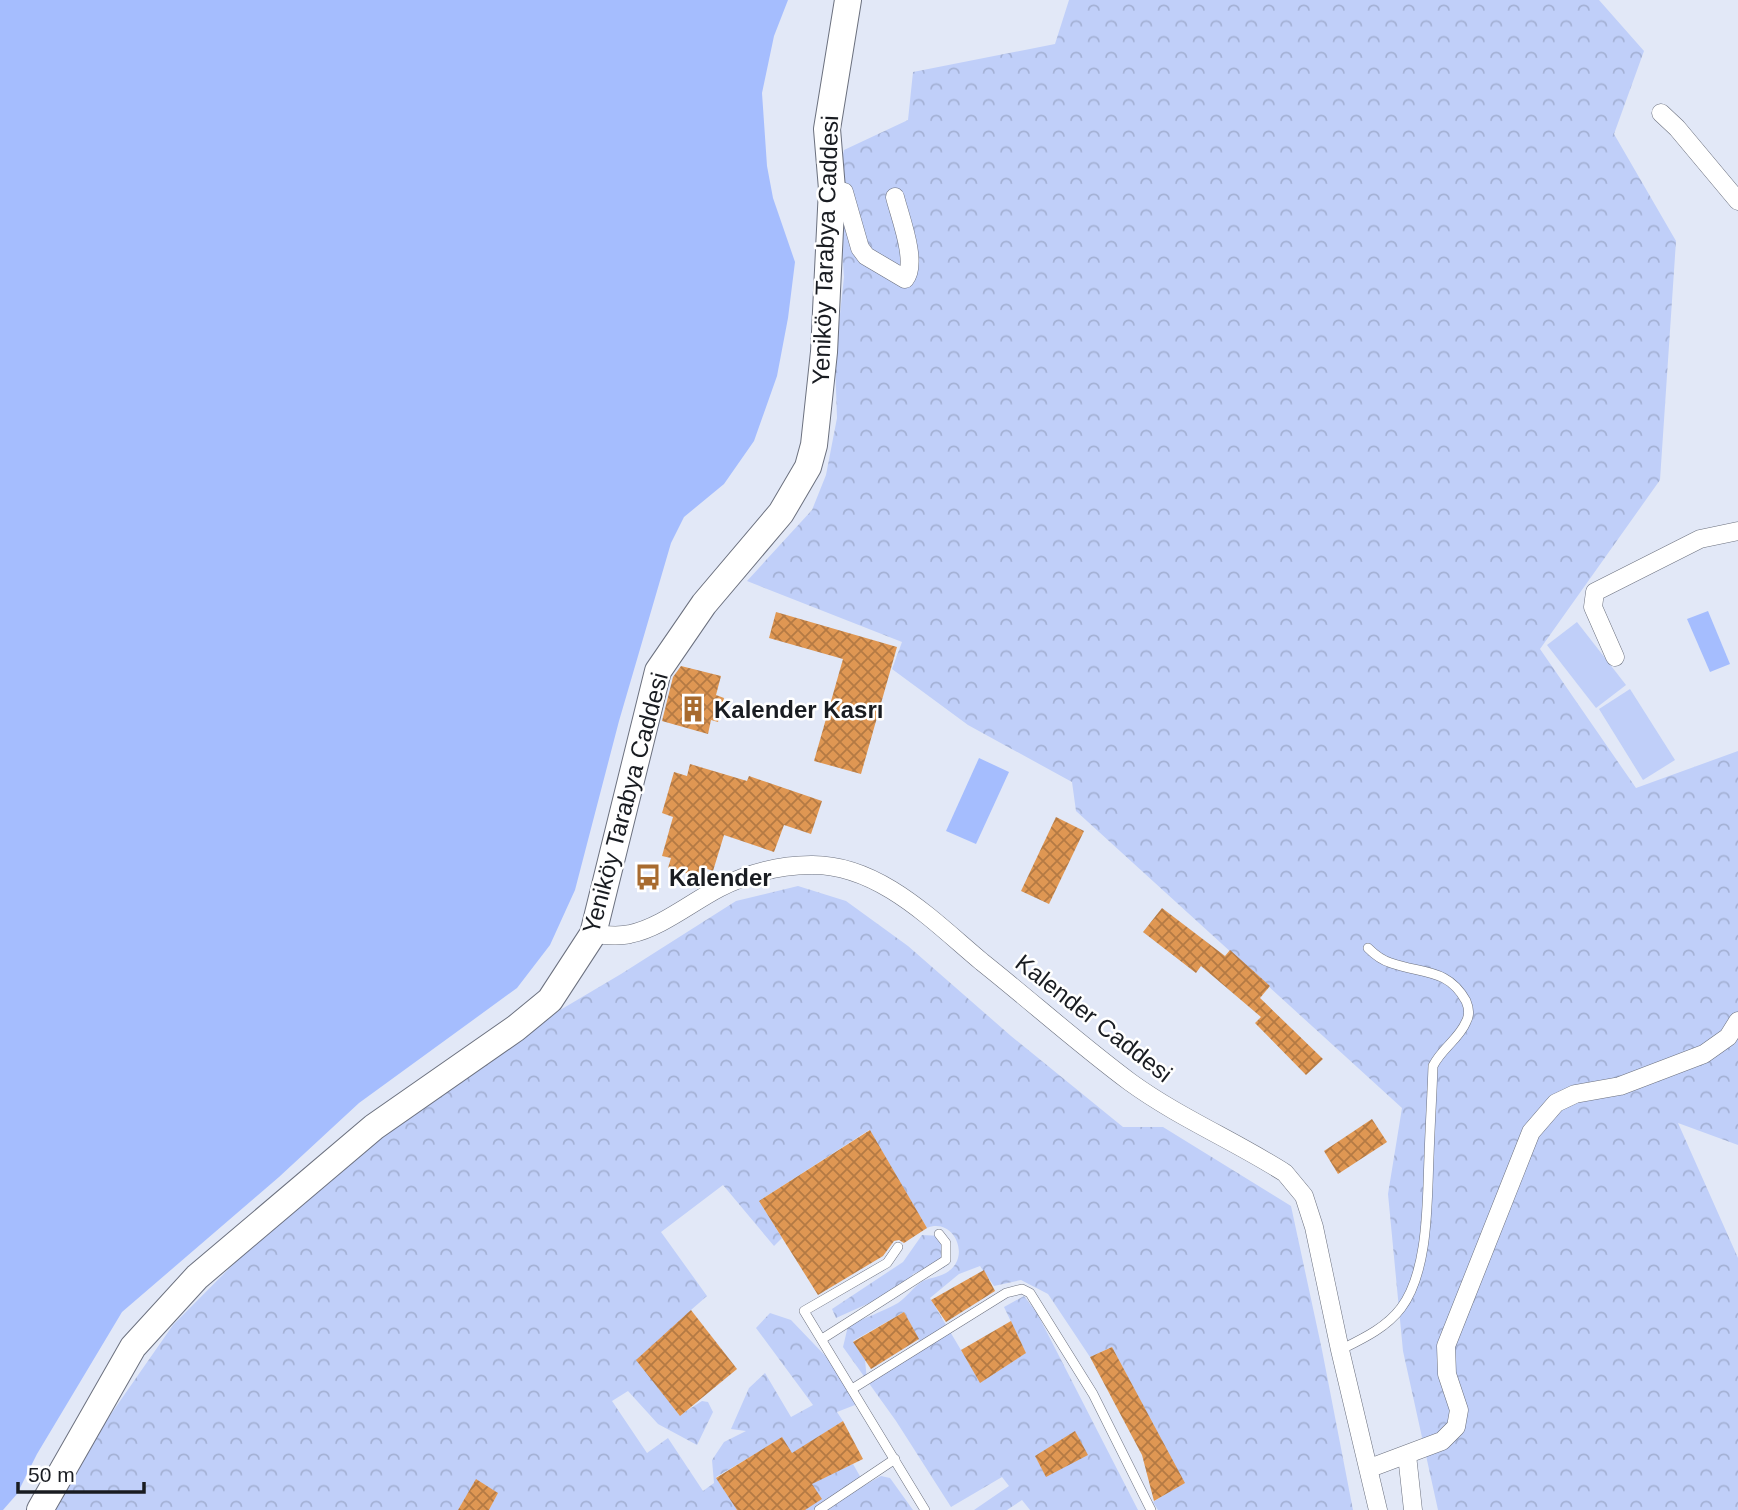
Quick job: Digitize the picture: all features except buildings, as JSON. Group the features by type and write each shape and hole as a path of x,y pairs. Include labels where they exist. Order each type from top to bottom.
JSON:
{"main road":[{"name":"Yeniköy Tarabya Caddesi","path":"40,1510 133,1347 197,1277 374,1127 516,1028 550,1000 593,934 658,671 704,604 781,513 808,467 814,445 824,352 832,189 827,129 848,0"}],"street":[{"path":"1661,113 1677,128 1738,201"},
{"path":"832,189 844,192 860,248 866,256 905,279 911,269 895,197"},
{"path":"1615,657 1593,607 1595,592 1700,539 1738,531"},
{"name":"Kalender Caddesi","path":"593,934 631,934 652,926 722,887 782,867 840,867 888,888 909,902 1129,1081 1285,1173 1304,1196 1314,1227 1378,1510"},
{"path":"1370,1468 1442,1441 1455,1427 1459,1410 1447,1374 1447,1346 1531,1132 1542,1117 1556,1103 1575,1094 1620,1086 1704,1054 1728,1037 1738,1021"},
{"path":"1407,1455 1413,1510"}],"lane":[{"path":"1340,1350 1376,1331 1402,1307 1410,1292 1420,1262 1425,1233 1433,1066 1438,1056 1462,1029 1468,1019 1469,1007 1451,981 1435,974 1384,961 1368,948"},
{"path":"822,1339 946,1260 946,1243 939,1234"},
{"path":"898,1247 887,1263 804,1311 925,1510"},
{"path":"852,1389 1006,1293 1022,1289 1030,1293 1093,1394 1151,1510"},
{"path":"819,1510 895,1459"}],"green space":[{"path":"1069,0 1599,0 1644,51 1614,134 1676,241 1660,480 1540,649 1636,788 1738,751 1738,1145 1678,1123 1738,1258 1738,1510 1438,1510 1403,1351 1388,1194 1402,1108 1076,811 1072,782 968,725 892,669 902,642 747,581 812,510 826,475 837,418 835,360 844,277 837,181 844,150 908,120 913,72 1055,44"},
{"path":"1577,622 1626,685 1596,708 1547,645"},
{"path":"1630,689 1675,760 1643,780 1599,709"},
{"path":"798,886 846,901 908,946 1011,1036 1123,1127 1163,1127 1291,1206 1353,1510 1158,1510 1153,1502 1184,1483 1112,1347 1090,1357 1048,1294 1021,1280 994,1286 980,1266 959,1274 930,1298 980,1382 1026,1353 1004,1307 1024,1296 1037,1313 1138,1510 1030,1510 1022,1500 1007,1510 974,1510 1009,1486 1002,1477 951,1507 896,1421 843,1347 848,1326 898,1303 923,1281 946,1273 955,1264 958,1256 959,1247 951,1233 936,1226 927,1228 869,1130 759,1201 782,1238 774,1246 723,1185 661,1232 707,1296 691,1310 680,1415 702,1401 708,1402 713,1412 697,1445 658,1424 628,1391 612,1401 647,1453 668,1438 703,1491 714,1483 712,1460 724,1442 746,1431 731,1429 749,1388 765,1373 791,1417 813,1405 756,1328 770,1313 791,1320 836,1367 860,1403 837,1412 843,1421 810,1442 829,1475 853,1464 865,1485 881,1476 890,1478 913,1510 805,1510 782,1438 716,1477 737,1510 489,1510 498,1493 476,1480 458,1510 44,1510 173,1325 310,1187 469,1064 621,974 736,901","holes":["904,1312 919,1341 867,1380 865,1360 853,1341","1075,1432 1046,1476 1035,1456"]},
{"path":"922,1235 942,1236 950,1252 944,1268 928,1267 913,1274 905,1287 836,1318 832,1309 903,1262"}],"shaded area":[{"path":"0,0 788,0 774,36 762,93 767,166 773,198 795,262 777,376 754,441 724,484 684,517 671,543 619,721 575,890 550,945 517,988 359,1103 279,1177 122,1312 37,1454 17,1494 3,1510 0,1510"},
{"path":"1708,611 1730,664 1710,672 1687,619"},
{"path":"979,758 1009,772 976,844 946,831"}],"place":[{"name":"Kalender Kasrı","path":"693,709"},
{"name":"Kalender","path":"648,877"}]}
